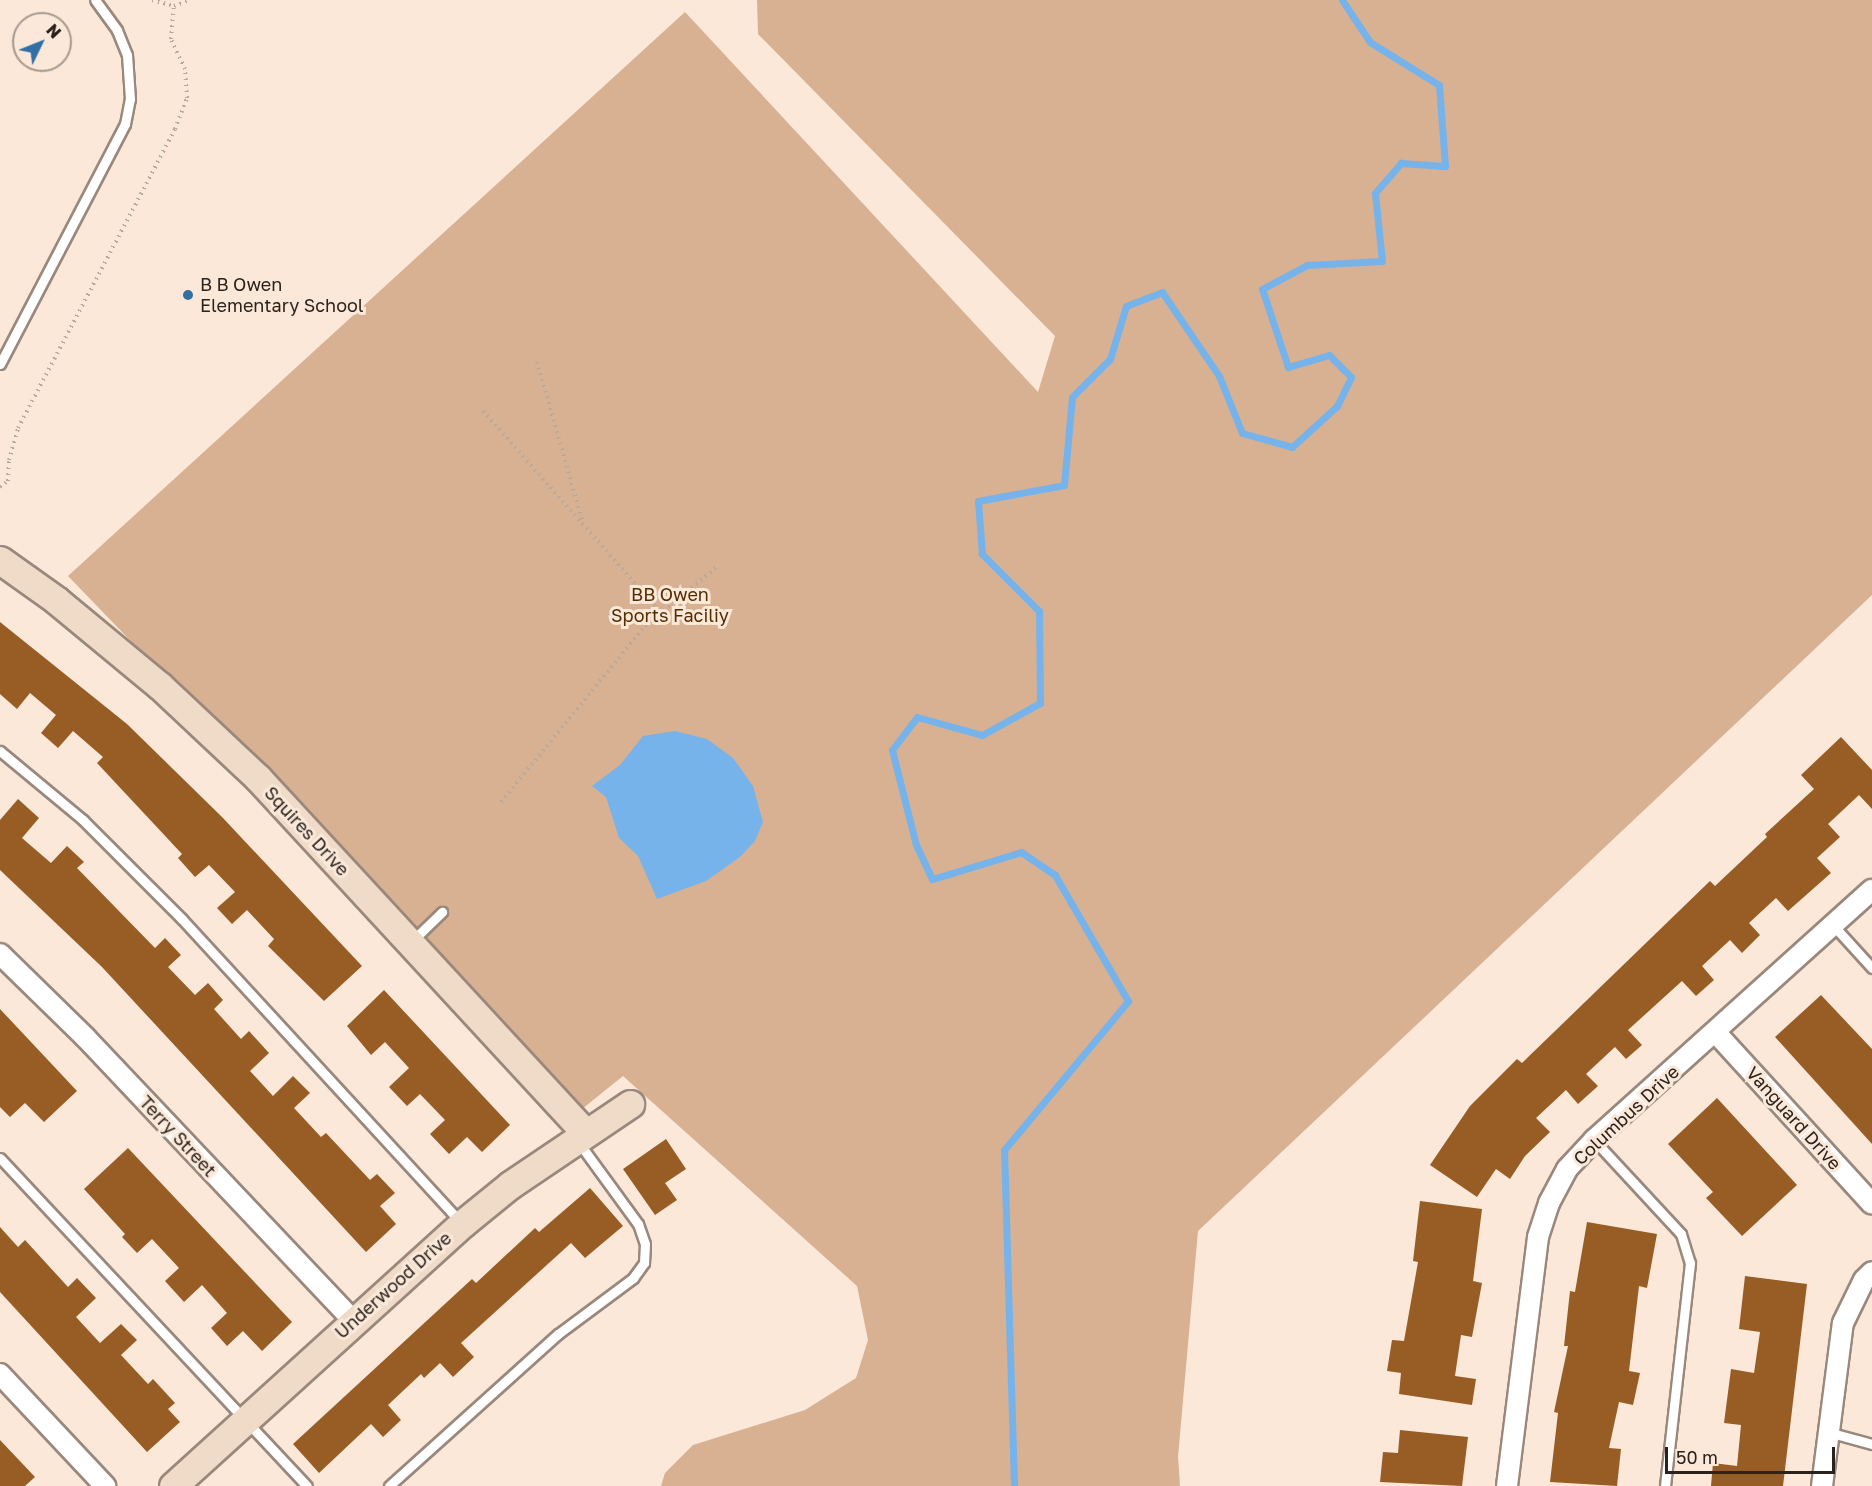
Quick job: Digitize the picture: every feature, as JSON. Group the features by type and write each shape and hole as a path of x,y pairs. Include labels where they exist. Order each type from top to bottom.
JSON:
{"street":[{"name":"Squires Drive","path":"0,560 56,600 168,693 258,778 410,943 581,1136"},
{"name":"Columbus Drive","path":"1507,1486 1538,1237 1549,1203 1567,1169 1594,1140 1716,1033 1872,890"},
{"name":"Terry Street","path":"0,954 85,1037 353,1320"},
{"name":"Vanguard Drive","path":"1716,1033 1872,1204"},
{"name":"Underwood Drive","path":"173,1486 353,1320 462,1224 581,1136 630,1104"},
{"path":"1822,1486 1843,1323 1864,1280 1872,1272"},
{"path":"0,1374 105,1486"}],"lane":[{"path":"0,364 125,124 130,99 127,55 117,30 95,0"},
{"path":"0,751 83,820 181,918 462,1224"},
{"path":"410,943 442,912"},
{"path":"1833,925 1872,968"},
{"path":"389,1486 558,1334 633,1278 644,1263 645,1244 638,1224 581,1136"},
{"path":"1594,1140 1681,1234 1690,1263 1665,1486"},
{"path":"0,1158 246,1418 307,1486"},
{"path":"1828,1432 1872,1444"}],"path":[{"path":"152,0 174,6 190,0"},
{"path":"0,487 8,481 9,460 18,428 164,150 187,98 185,69 171,39 174,6"},
{"path":"537,362 584,526"},
{"path":"483,411 661,613"},
{"path":"501,802 645,626 718,566"}],"green space":[{"name":"BB Owen Sports Faciliy","path":"757,0 1872,0 1872,595 1198,1231 1178,1457 1180,1486 661,1486 665,1473 693,1445 805,1410 856,1378 868,1340 857,1286 623,1076 582,1109 68,576 685,12 1038,392 1055,336 758,34"}],"water":[{"path":"675,731 707,739 733,758 753,786 763,822 755,841 740,857 706,881 657,899 638,856 619,838 606,797 592,786 620,765 643,736"}],"building":[{"path":"0,622 127,724 222,817 362,966 324,1001 268,946 274,939 247,910 232,924 217,908 235,892 209,865 195,877 178,858 182,854 97,763 103,757 73,731 58,748 41,733 56,715 30,693 17,709 0,694"},
{"path":"1841,737 1872,770 1872,809 1859,795 1828,824 1840,837 1817,858 1831,873 1788,911 1776,898 1749,923 1760,935 1742,953 1730,940 1702,966 1714,980 1696,996 1682,981 1628,1030 1642,1045 1626,1059 1615,1047 1586,1074 1598,1086 1578,1104 1566,1090 1536,1118 1550,1132 1525,1156 1510,1179 1496,1169 1477,1197 1430,1165 1470,1106 1517,1059 1522,1063 1710,881 1715,886 1767,837 1765,834 1814,789 1801,775"},
{"path":"18,799 39,818 22,838 51,863 67,846 84,862 77,868 155,948 165,938 181,955 168,967 195,995 208,983 223,1000 214,1009 241,1039 249,1031 269,1053 250,1071 273,1096 293,1076 310,1093 294,1108 321,1137 326,1133 370,1180 377,1174 395,1193 380,1206 396,1224 366,1252 102,967 0,870 0,820"},
{"path":"384,990 510,1125 482,1152 467,1137 449,1154 430,1134 445,1120 420,1094 407,1106 389,1087 409,1068 385,1042 371,1055 347,1026"},
{"path":"1821,995 1872,1049 1872,1144 1775,1037"},
{"path":"0,1009 77,1091 44,1122 25,1103 10,1117 0,1107"},
{"path":"1717,1098 1797,1185 1742,1236 1706,1198 1713,1192 1668,1144"},
{"path":"666,1139 686,1169 665,1183 677,1200 655,1215 623,1169"},
{"path":"128,1148 292,1322 262,1351 243,1331 227,1346 211,1328 227,1313 202,1285 184,1302 165,1281 179,1268 152,1239 137,1253 122,1237 125,1234 84,1189"},
{"path":"590,1188 623,1226 585,1258 571,1243 461,1343 474,1357 453,1377 440,1363 424,1378 421,1374 388,1405 401,1420 383,1437 371,1424 319,1473 293,1444 472,1279 476,1283 535,1228 539,1232"},
{"path":"1420,1201 1482,1209 1473,1281 1482,1283 1472,1337 1461,1335 1455,1376 1476,1379 1472,1405 1399,1394 1401,1373 1387,1371 1392,1340 1404,1341 1418,1262 1413,1261"},
{"path":"1587,1222 1657,1234 1647,1288 1639,1286 1629,1371 1640,1373 1633,1405 1619,1402 1609,1448 1621,1449 1617,1486 1550,1482 1558,1413 1554,1412 1568,1346 1564,1346 1570,1291 1575,1292"},
{"path":"0,1227 18,1247 25,1240 68,1287 77,1278 96,1298 76,1317 100,1343 121,1324 137,1340 121,1355 148,1384 153,1379 175,1403 168,1409 180,1422 147,1452 0,1292"},
{"path":"1745,1276 1807,1284 1783,1486 1711,1486 1713,1463 1737,1466 1741,1425 1724,1423 1731,1369 1754,1373 1760,1332 1739,1329"},
{"path":"1400,1430 1468,1437 1462,1486 1380,1482 1383,1452 1398,1453"},
{"path":"0,1440 35,1477 25,1486 0,1486"}],"waterway":[{"path":"1014,1486 1004,1150 1128,1001 1055,875 1021,852 932,879 916,845 892,750 917,717 982,735 1040,703 1039,611 982,554 978,501 1064,485 1072,397 1110,359 1126,306 1162,292 1219,376 1242,433 1292,447 1337,406 1351,377 1329,355 1288,367 1262,289 1307,265 1382,261 1375,193 1401,163 1445,166 1439,85 1370,42 1342,0"}],"place":[{"name":"B B Owen Elementary School","path":"188,295"}]}
